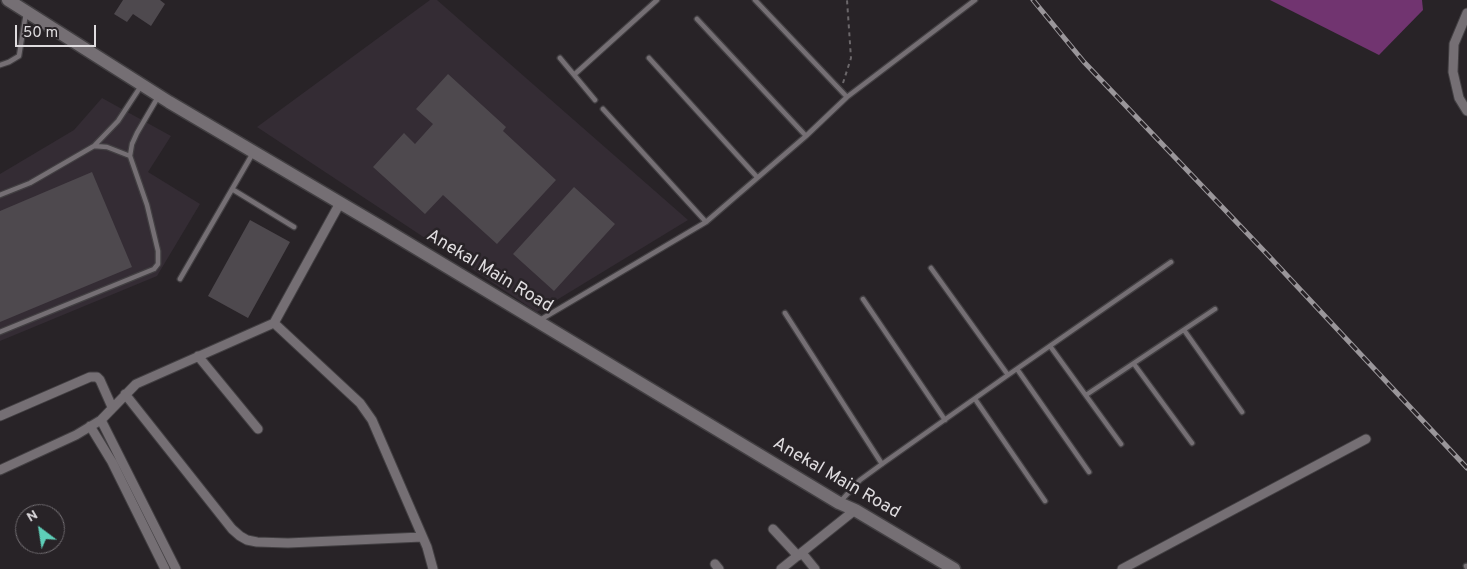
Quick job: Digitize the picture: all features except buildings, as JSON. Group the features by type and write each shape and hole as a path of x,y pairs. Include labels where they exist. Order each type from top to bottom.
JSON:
{"main road":[{"name":"Anekal Main Road","path":"8,0 159,96 839,503 855,510 954,569"}],"street":[{"path":"1467,12 1454,44 1453,72 1459,98 1467,111"},
{"path":"0,470 76,435 101,420 136,384 274,324 340,203"},
{"path":"274,324 360,403 372,420 427,547 433,569"},
{"path":"198,356 258,429"},
{"path":"0,416 90,377 97,377 100,380 112,407"},
{"path":"126,394 232,529 247,540 288,543 422,537"},
{"path":"101,420 176,569"},
{"path":"90,426 112,462 165,569"},
{"path":"1122,569 1366,439"},
{"path":"781,569 855,510"},
{"path":"773,529 815,569"}],"lane":[{"path":"575,74 657,0"},
{"path":"755,0 847,97"},
{"path":"537,322 706,222 806,136 847,97 975,0"},
{"path":"0,65 19,56 26,12"},
{"path":"698,19 806,136"},
{"path":"560,58 596,100"},
{"path":"649,58 757,177"},
{"path":"0,195 30,183 94,146 118,121 141,84"},
{"path":"0,332 154,269 158,264 158,250 147,205 130,156 132,144 137,133 159,96"},
{"path":"603,110 706,222"},
{"path":"94,146 107,147 130,156"},
{"path":"180,279 253,152"},
{"path":"232,189 294,227"},
{"path":"839,503 860,480 882,464 1008,374 1171,262"},
{"path":"931,268 1008,374"},
{"path":"863,298 945,420"},
{"path":"1086,395 1215,309"},
{"path":"785,313 882,464"},
{"path":"1184,330 1242,412"},
{"path":"1050,346 1121,444"},
{"path":"1134,364 1192,443"},
{"path":"1016,369 1089,472"},
{"path":"975,399 1045,501"}],"path":[{"path":"841,90 851,58 847,0"}],"shaded area":[{"path":"430,0 437,0 688,220 537,312 257,127"},
{"path":"1270,0 1422,0 1423,10 1379,55"},
{"path":"102,98 171,136 148,172 200,204 157,276 0,341 0,174 74,130"}],"railway":[{"path":"1033,0 1084,62 1467,468"}]}
